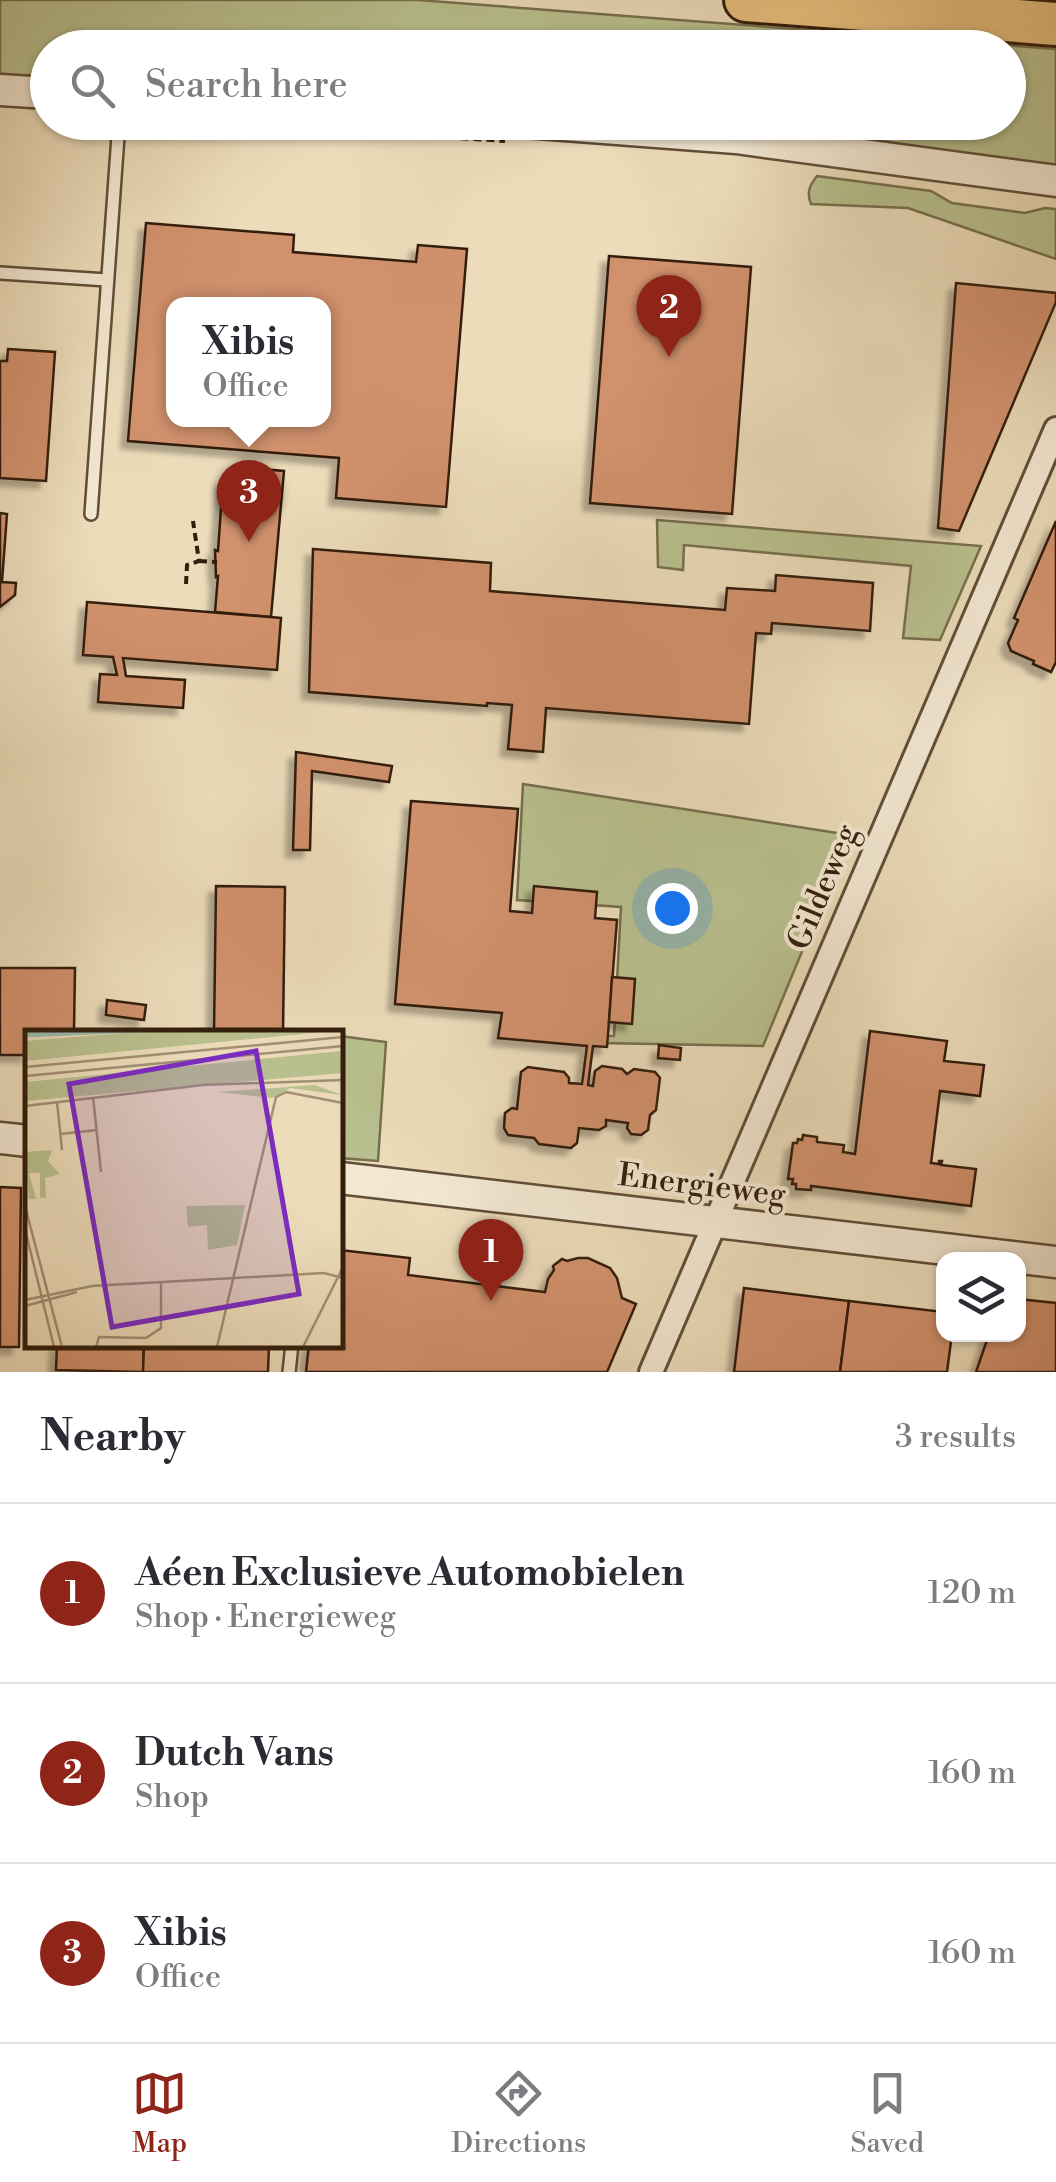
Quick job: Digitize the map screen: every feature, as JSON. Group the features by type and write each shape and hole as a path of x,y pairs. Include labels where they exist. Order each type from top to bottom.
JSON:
{"highway":[{"path":"746,0 1056,24"}],"street":[{"path":"0,90 30,92"},
{"path":"751,140 1056,180"},
{"name":"Gildeweg","path":"651,1372 1056,429"},
{"path":"0,1140 25,1142"},
{"name":"Energieweg","path":"342,1178 1056,1262"}],"lane":[{"path":"92,514 118,140"},
{"path":"0,273 107,280"},
{"path":"288,1372 292,1347"}],"path":[{"path":"193,522 199,561"},
{"path":"186,584 187,566 199,561 217,562"}],"green space":[{"path":"0,0 418,0 809,30 30,30 30,79 0,76"},
{"path":"1026,47 1056,49 1056,169 815,140 1026,140"},
{"path":"817,176 931,191 952,203 1025,213 1056,209 1056,259 908,208 811,204 810,189"},
{"path":"657,520 981,546 940,640 903,638 911,566 684,545 683,570 658,567"},
{"path":"523,784 850,835 763,1046 600,1043 600,1036 614,1036 621,907 517,900"},
{"path":"342,1036 386,1042 378,1161 342,1158"}],"building":[{"path":"146,223 294,235 293,252 416,262 418,245 467,249 446,507 336,498 339,458 128,441"},
{"path":"609,256 751,267 732,514 590,503"},
{"path":"956,283 1056,293 1056,302 959,531 938,528"},
{"path":"8,349 55,352 46,481 0,478 0,361 7,361"},
{"path":"237,467 284,471 271,617 215,612 215,550 218,551 223,479 236,480"},
{"path":"0,513 7,514 2,582 16,583 15,595 0,607"},
{"path":"1056,521 1056,662 1051,672 1011,651 1008,643 1018,620 1014,618"},
{"path":"313,549 491,563 490,591 725,610 727,588 775,591 776,575 873,583 870,631 772,623 771,634 756,633 749,724 546,708 543,752 508,749 512,705 309,692"},
{"path":"87,602 281,618 277,670 123,658 126,676 185,680 183,708 98,702 100,674 117,675 113,657 83,655"},
{"path":"296,752 392,766 389,782 312,771 310,850 293,850"},
{"path":"411,801 518,809 510,911 532,913 534,886 597,892 595,918 617,920 607,1047 593,1046 588,1085 593,1086 595,1071 602,1066 622,1069 627,1074 634,1069 655,1072 660,1078 656,1110 650,1115 648,1130 641,1135 631,1134 628,1123 606,1120 606,1126 599,1130 579,1128 577,1143 571,1148 508,1135 504,1128 505,1113 517,1109 521,1072 528,1067 564,1072 569,1083 582,1084 587,1046 498,1038 502,1013 395,1004"},
{"path":"216,886 285,887 283,1030 214,1030"},
{"path":"0,968 75,968 74,1030 25,1030 25,1055 0,1055"},
{"path":"612,977 635,979 632,1024 609,1022"},
{"path":"107,1000 146,1005 144,1020 106,1015"},
{"path":"870,1031 947,1041 944,1061 984,1065 980,1096 940,1091 931,1163 942,1161 941,1165 976,1169 971,1206 811,1186 811,1190 796,1189 793,1179 788,1179 793,1143 802,1140 803,1135 817,1137 817,1142 844,1145 843,1152 855,1154"},
{"path":"659,1045 681,1048 680,1060 658,1058"},
{"path":"0,1187 21,1188 19,1347 0,1347"},
{"path":"342,1250 410,1258 408,1275 545,1292 553,1266 562,1259 588,1258 610,1268 622,1298 636,1304 607,1372 306,1372 309,1347 342,1347"},
{"path":"744,1288 849,1301 840,1372 734,1372"},
{"path":"1026,1300 1056,1303 1056,1372 976,1372 986,1342 1026,1342"},
{"path":"849,1301 936,1311 936,1342 951,1342 947,1372 840,1372"},
{"path":"57,1347 144,1347 143,1372 56,1370"},
{"path":"144,1347 269,1347 268,1372 143,1372"}],"place":[{"name":"Dutch Vans","path":"669,357"},
{"name":"Xibis","path":"249,542"},
{"name":"Aéen Exclusieve Automobielen","path":"491,1301"}]}
